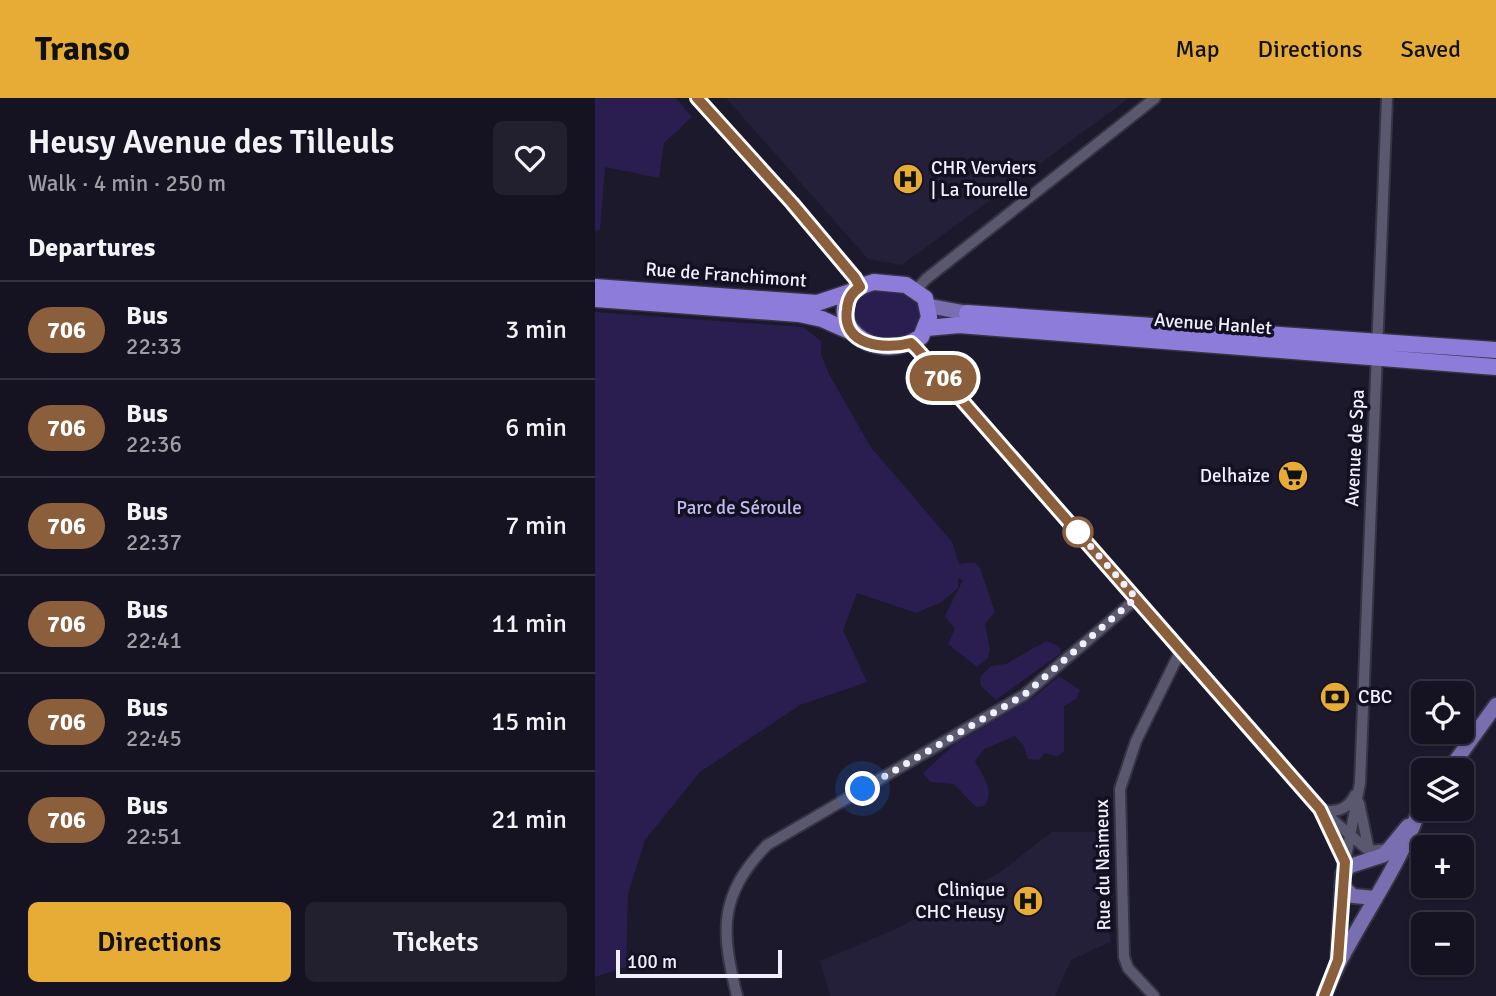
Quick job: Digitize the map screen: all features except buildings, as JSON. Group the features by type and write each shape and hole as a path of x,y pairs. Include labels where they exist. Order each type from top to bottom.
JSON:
{"highway":[{"path":"885,282 916,290 929,306 927,328 911,343 875,345 862,341 849,331 846,311 856,289 885,282"},
{"name":"Rue de Franchimont","path":"595,287 817,303 856,289"},
{"name":"Rue de Franchimont","path":"595,299 799,314 822,319 849,331"},
{"name":"Avenue Hanlet","path":"967,313 1496,350"},
{"name":"Avenue Hanlet","path":"927,328 959,325 1496,367"}],"main road":[{"name":"Avenue Hanlet","path":"929,306 967,313"},
{"path":"1458,758 1496,705"},
{"path":"1338,960 1344,874 1350,866 1377,852 1411,820"},
{"path":"1324,996 1338,960 1399,858 1416,821"},
{"path":"1375,898 1379,876 1377,852"},
{"path":"1344,874 1353,896 1375,898"}],"street":[{"path":"697,98 849,269 856,289"},
{"path":"916,290 1005,215 1156,98"},
{"name":"Avenue de Spa","path":"1344,874 1360,783 1387,98"},
{"path":"911,343 1320,809 1349,836 1377,852"},
{"path":"737,996 725,941 730,897 739,877 767,845 1024,695 1136,598"},
{"name":"Rue du Naimeux","path":"1154,996 1128,968 1124,957 1120,789 1136,741 1180,652"},
{"path":"1320,809 1332,812 1346,807 1360,783"},
{"name":"Avenue de Spa","path":"1358,800 1377,852"},
{"path":"1320,809 1344,874"}],"shaded area":[{"name":"CHR Verviers | La Tourelle","path":"726,98 1129,98 902,265 868,259"},
{"name":"Clinique CHC Heusy","path":"1052,832 1107,832 1110,942 1071,960 1055,996 830,996 820,961 896,929 999,873"}],"green space":[{"path":"595,98 676,98 692,117 664,143 659,178 605,167 600,229 595,231"},
{"path":"874,289 906,291 920,304 920,321 913,332 901,338 887,340 862,329 855,319 855,306 862,295"},
{"name":"Parc de Séroule","path":"595,312 803,327 821,341 821,355 829,374 870,446 952,542 959,564 975,562 980,568 995,612 985,624 990,649 988,658 977,667 948,644 955,629 945,616 963,580 958,578 958,588 942,602 916,613 857,593 843,630 867,682 800,705 700,772 645,840 628,894 626,967 595,977"},
{"path":"1046,641 1059,646 1061,653 996,700 981,686 980,677 991,666 1006,664"},
{"path":"1059,676 1080,690 1076,699 1064,706 1064,752 1057,756 1044,753 1039,760 1028,759 1024,746 1015,736 984,749 975,761 988,789 989,795 984,806 976,807 954,784 930,782 923,773 956,743 1033,698"}],"bus line":[{"name":"706","path":"697,98 792,203 855,278 860,287 849,297 846,311 849,331 862,341 875,345 900,346 911,343 917,349 1320,809 1345,862 1338,960 1324,996"}],"place":[{"name":"CHR Verviers | La Tourelle","path":"908,179"},
{"name":"Delhaize","path":"1293,476"},
{"name":"CBC","path":"1335,697"},
{"name":"Clinique CHC Heusy","path":"1028,901"}],"route":[{"path":"863,789 1024,695 1136,598 1078,532"}]}
